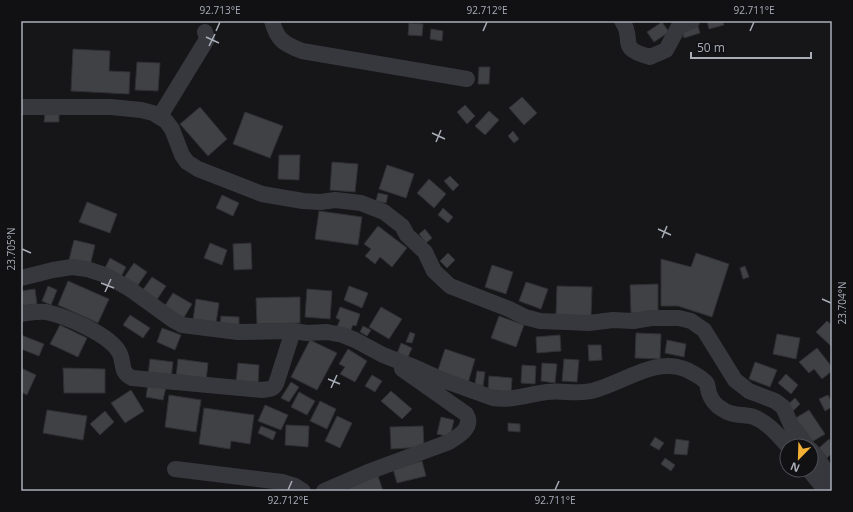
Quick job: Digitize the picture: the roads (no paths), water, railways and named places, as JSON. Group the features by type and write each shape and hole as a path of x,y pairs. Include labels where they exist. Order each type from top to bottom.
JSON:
{"street":[{"path":"272,21 278,38 292,47 302,51 467,79"},
{"path":"622,21 626,27 628,44 631,50 650,57 666,50 679,26 692,21"},
{"path":"160,116 207,39 205,32"},
{"path":"21,107 111,107 141,110 160,116 172,129 182,155 187,162 198,169 262,194 303,201 321,202 335,200 361,203 384,212 402,226 407,235 425,252 434,271 450,286 509,309 525,317 540,321 573,323 613,320 633,321 651,318 679,318 691,321 704,330 735,380 749,391 775,401 783,407 792,427 801,438"},
{"path":"21,278 72,267 87,269 105,275 130,289 173,320 182,324 238,332 293,331 327,332 343,335 383,355 443,380 494,398 510,399 548,392 594,391 635,373 668,366 679,367 699,377 707,383 710,395 720,409 727,412 754,417 765,423 781,438"},
{"path":"21,314 45,312 70,319 91,330 108,341 119,352 124,371 132,378 262,390 274,388 293,331"},
{"path":"324,491 368,472 449,442 460,436 469,423 469,418 460,408 432,391 383,355"},
{"path":"819,461 832,479"},
{"path":"175,469 282,482 295,486 303,491"},
{"path":"815,478 826,491"}]}
